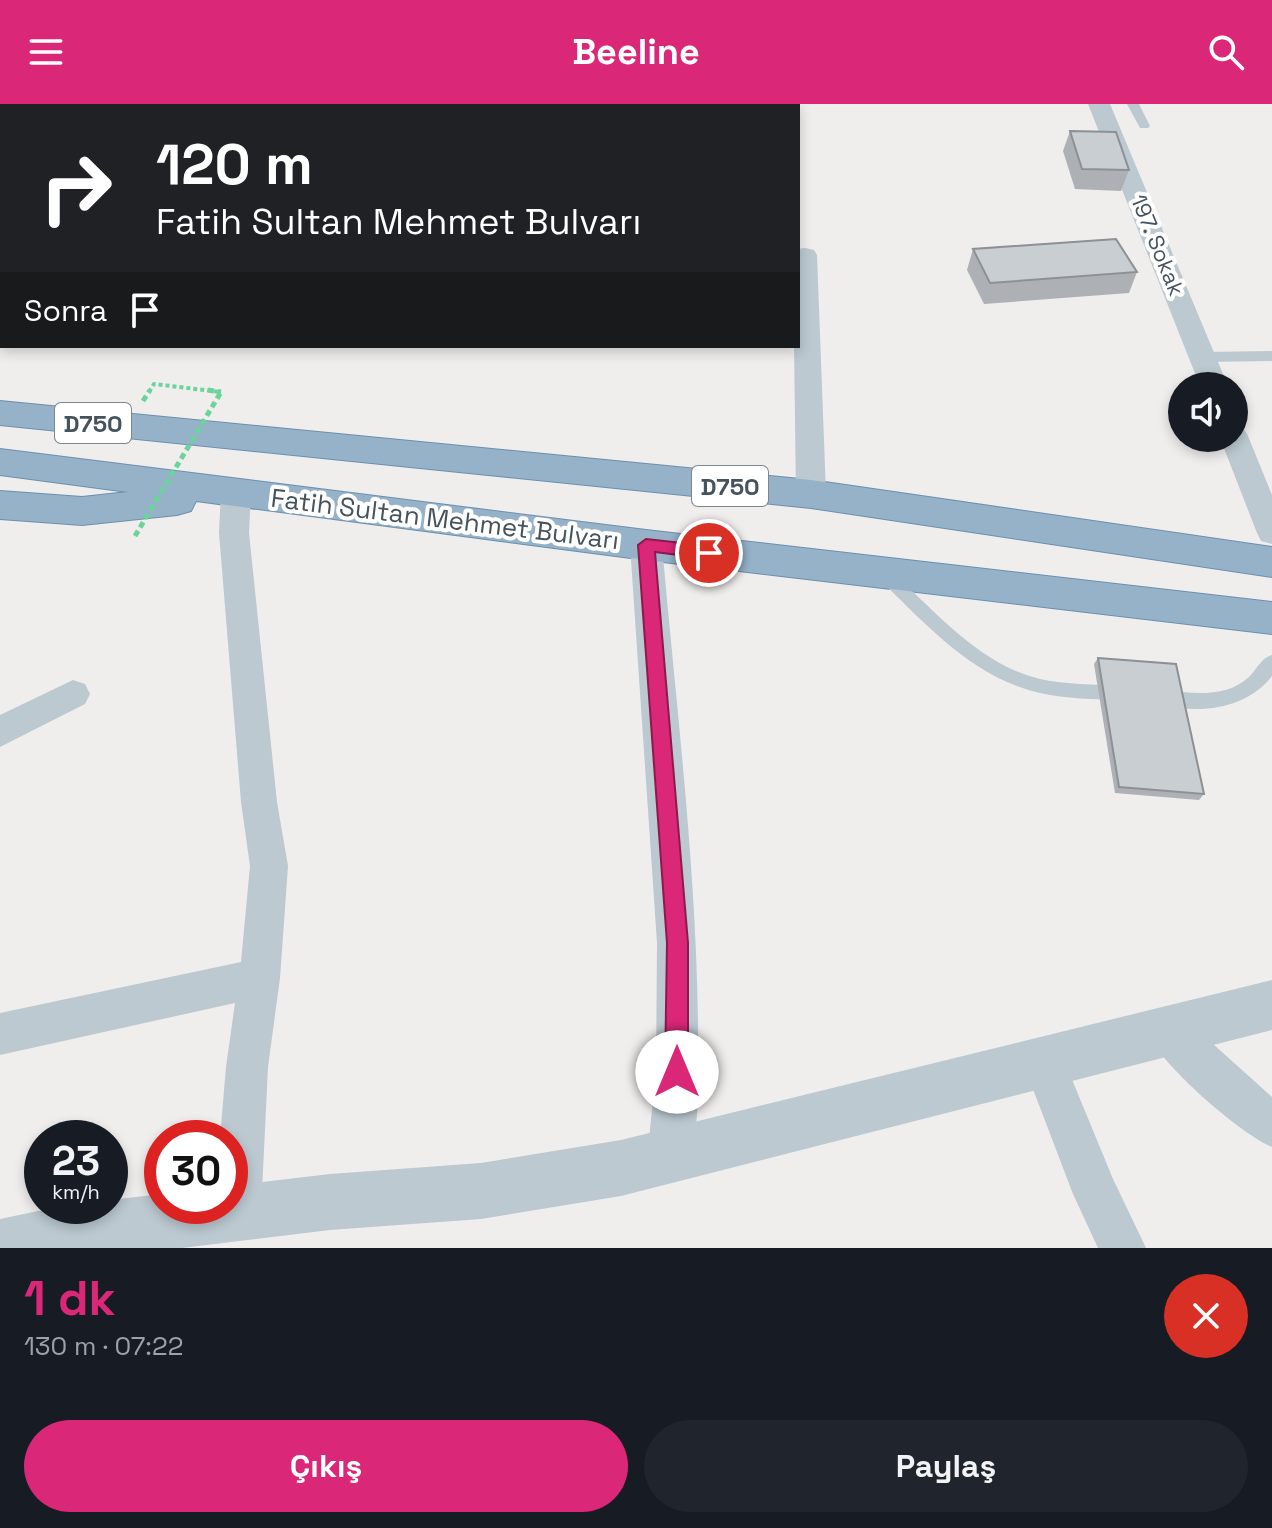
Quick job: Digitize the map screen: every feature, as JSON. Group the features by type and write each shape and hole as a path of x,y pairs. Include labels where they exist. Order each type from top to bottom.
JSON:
{"highway":[{"path":"0,383 458,441 811,494"},
{"name":"D750","path":"0,413 811,494 1272,562"},
{"name":"Fatih Sultan Mehmet Bulvarı","path":"0,462 646,545 1272,618"},
{"path":"0,505 82,511 153,505 236,491"}],"street":[{"name":"197. Sokak","path":"1099,104 1209,372"},
{"path":"805,255 811,494"},
{"path":"1240,452 1272,533"},
{"path":"236,491 234,533 259,802 269,866 244,1120"},
{"path":"646,545 677,943 677,1072 669,1158"},
{"path":"0,732 73,694"},
{"path":"0,1034 260,978"},
{"path":"248,1211 481,1191 669,1158 1272,1005"},
{"path":"1168,1032 1200,1064 1272,1125"},
{"path":"1044,1063 1096,1194 1123,1248"},
{"path":"0,1248 69,1241 168,1224"}],"lane":[{"path":"1133,104 1144,126"},
{"path":"1203,357 1272,356"},
{"path":"883,573 979,659 1005,674 1039,686 1215,702 1238,696 1261,680 1272,662"}],"path":[{"path":"135,536 221,392 154,384 143,401"}],"building":[{"path":"1070,131 1116,132 1129,170 1082,169"},
{"path":"1116,239 1137,272 990,283 973,249"},
{"path":"1098,658 1176,664 1204,794 1119,787"}],"route":[{"path":"677,1072 677,943 646,545 709,553"}]}
